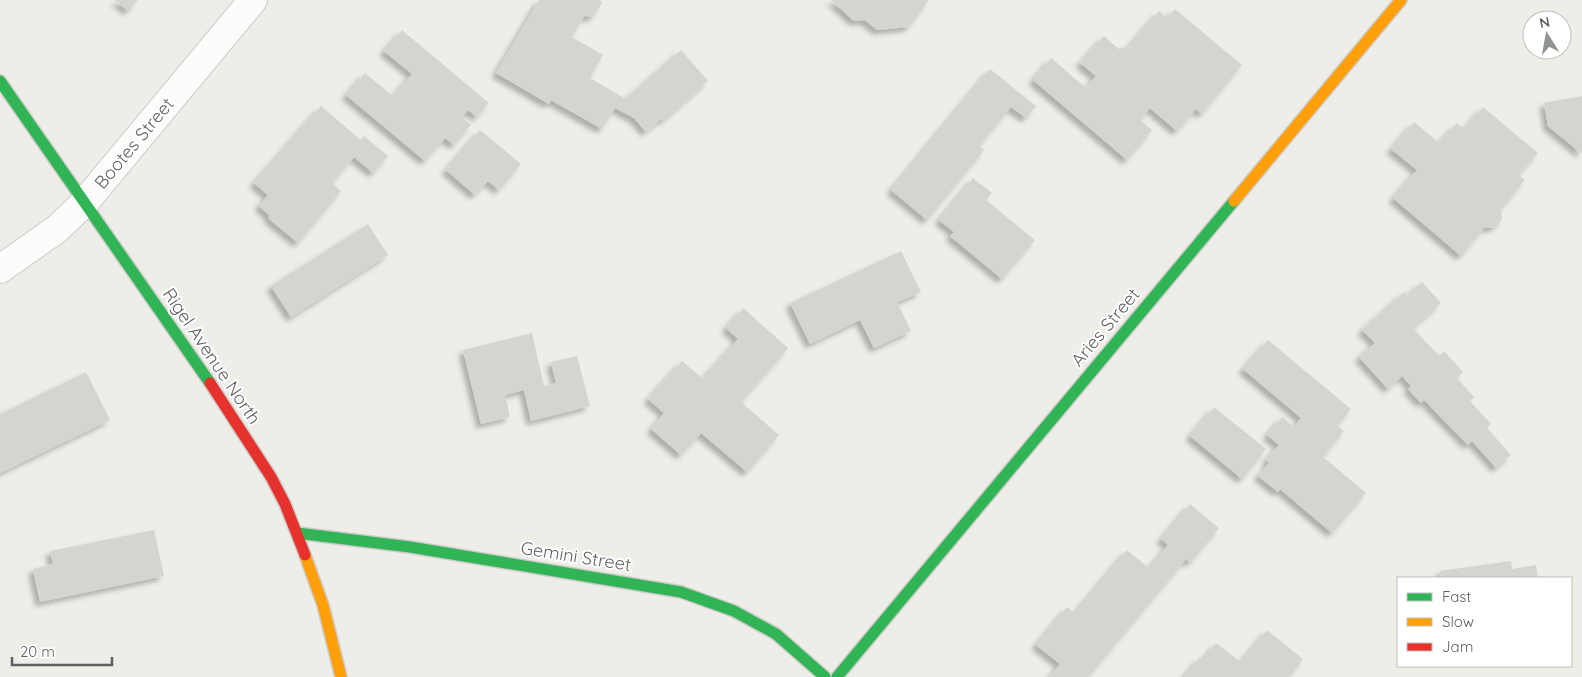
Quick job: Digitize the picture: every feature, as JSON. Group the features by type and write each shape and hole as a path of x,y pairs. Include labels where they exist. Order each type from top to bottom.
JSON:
{"street":[{"name":"Bootes Street","path":"0,269 57,229 85,202 253,0"},
{"name":"Aries Street","path":"837,677 1401,0"},
{"name":"Rigel Avenue North","path":"0,81 232,414 271,477 297,533 323,605 341,677"},
{"name":"Gemini Street","path":"297,533 410,547 681,592 734,611 776,634 825,677"}],"building":[{"path":"115,0 138,0 128,11"},
{"path":"539,0 600,0 602,3 593,17 584,16 572,37 603,55 590,78 626,99 681,50 708,81 663,121 661,119 646,132 634,118 615,108 602,129 551,100 549,104 496,73"},
{"path":"831,0 929,0 909,27 877,30 865,20 854,21"},
{"path":"1175,9 1242,65 1202,114 1196,109 1177,131 1150,108 1140,120 1152,130 1127,160 1033,80 1051,58 1086,88 1096,76 1080,63 1104,36 1119,49 1122,47 1126,50 1159,11 1167,18"},
{"path":"402,30 489,103 477,117 468,110 462,117 471,125 454,145 445,138 425,161 346,95 365,73 393,96 412,74 384,51"},
{"path":"990,69 1036,106 1026,118 1011,107 979,146 984,150 927,220 891,190"},
{"path":"1582,96 1582,154 1548,126 1544,103"},
{"path":"321,106 361,140 364,136 388,156 373,173 354,157 332,183 341,191 298,243 268,218 270,216 259,206 268,195 254,183"},
{"path":"1483,107 1538,153 1519,175 1525,180 1501,209 1502,219 1495,227 1484,228 1461,256 1393,198 1417,170 1391,149 1414,122 1439,143 1457,123 1464,129"},
{"path":"480,130 521,164 499,190 488,181 475,195 446,170"},
{"path":"973,178 992,193 986,200 1035,240 1002,279 950,236 954,232 939,220"},
{"path":"368,224 388,255 291,317 271,286"},
{"path":"901,251 921,292 897,302 911,331 874,348 860,320 810,344 790,303"},
{"path":"1422,282 1441,303 1413,328 1439,356 1444,351 1463,372 1457,378 1474,397 1470,401 1491,424 1487,428 1511,455 1496,468 1472,441 1468,445 1424,400 1421,403 1408,389 1411,386 1402,376 1388,389 1359,357 1375,343 1362,330 1404,292 1407,295"},
{"path":"743,308 788,348 741,402 779,435 747,472 701,433 681,455 651,429 664,413 648,399 682,361 703,379 738,339 726,328"},
{"path":"532,333 544,386 556,383 551,362 577,356 590,406 531,421 524,390 505,395 510,417 481,424 463,350"},
{"path":"1268,340 1351,409 1337,426 1344,431 1323,457 1366,493 1332,533 1280,489 1278,492 1258,476 1269,463 1266,460 1279,445 1267,435 1282,417 1294,427 1301,418 1243,369"},
{"path":"86,372 110,420 0,473 0,414"},
{"path":"1214,407 1266,449 1242,479 1190,436"},
{"path":"1190,504 1219,528 1190,563 1186,559 1088,677 1049,677 1060,664 1036,645 1067,607 1075,613 1127,550 1149,568 1168,545 1161,539"},
{"path":"154,530 164,576 40,602 33,569 53,564 50,551"},
{"path":"1511,561 1512,569 1536,565 1538,577 1441,577 1440,571"},
{"path":"1267,630 1303,659 1289,677 1184,677 1200,657 1203,660 1216,643 1241,662"}],"traffic: fast":[{"path":"0,81 210,383"},
{"path":"837,677 1234,201"},
{"path":"297,533 410,547 681,592 734,611 776,634 825,677"}],"traffic: slow":[{"path":"1234,201 1401,0"},
{"path":"305,555 323,605 341,677"}],"traffic: jam":[{"path":"210,383 271,477 285,504 305,555"}]}
